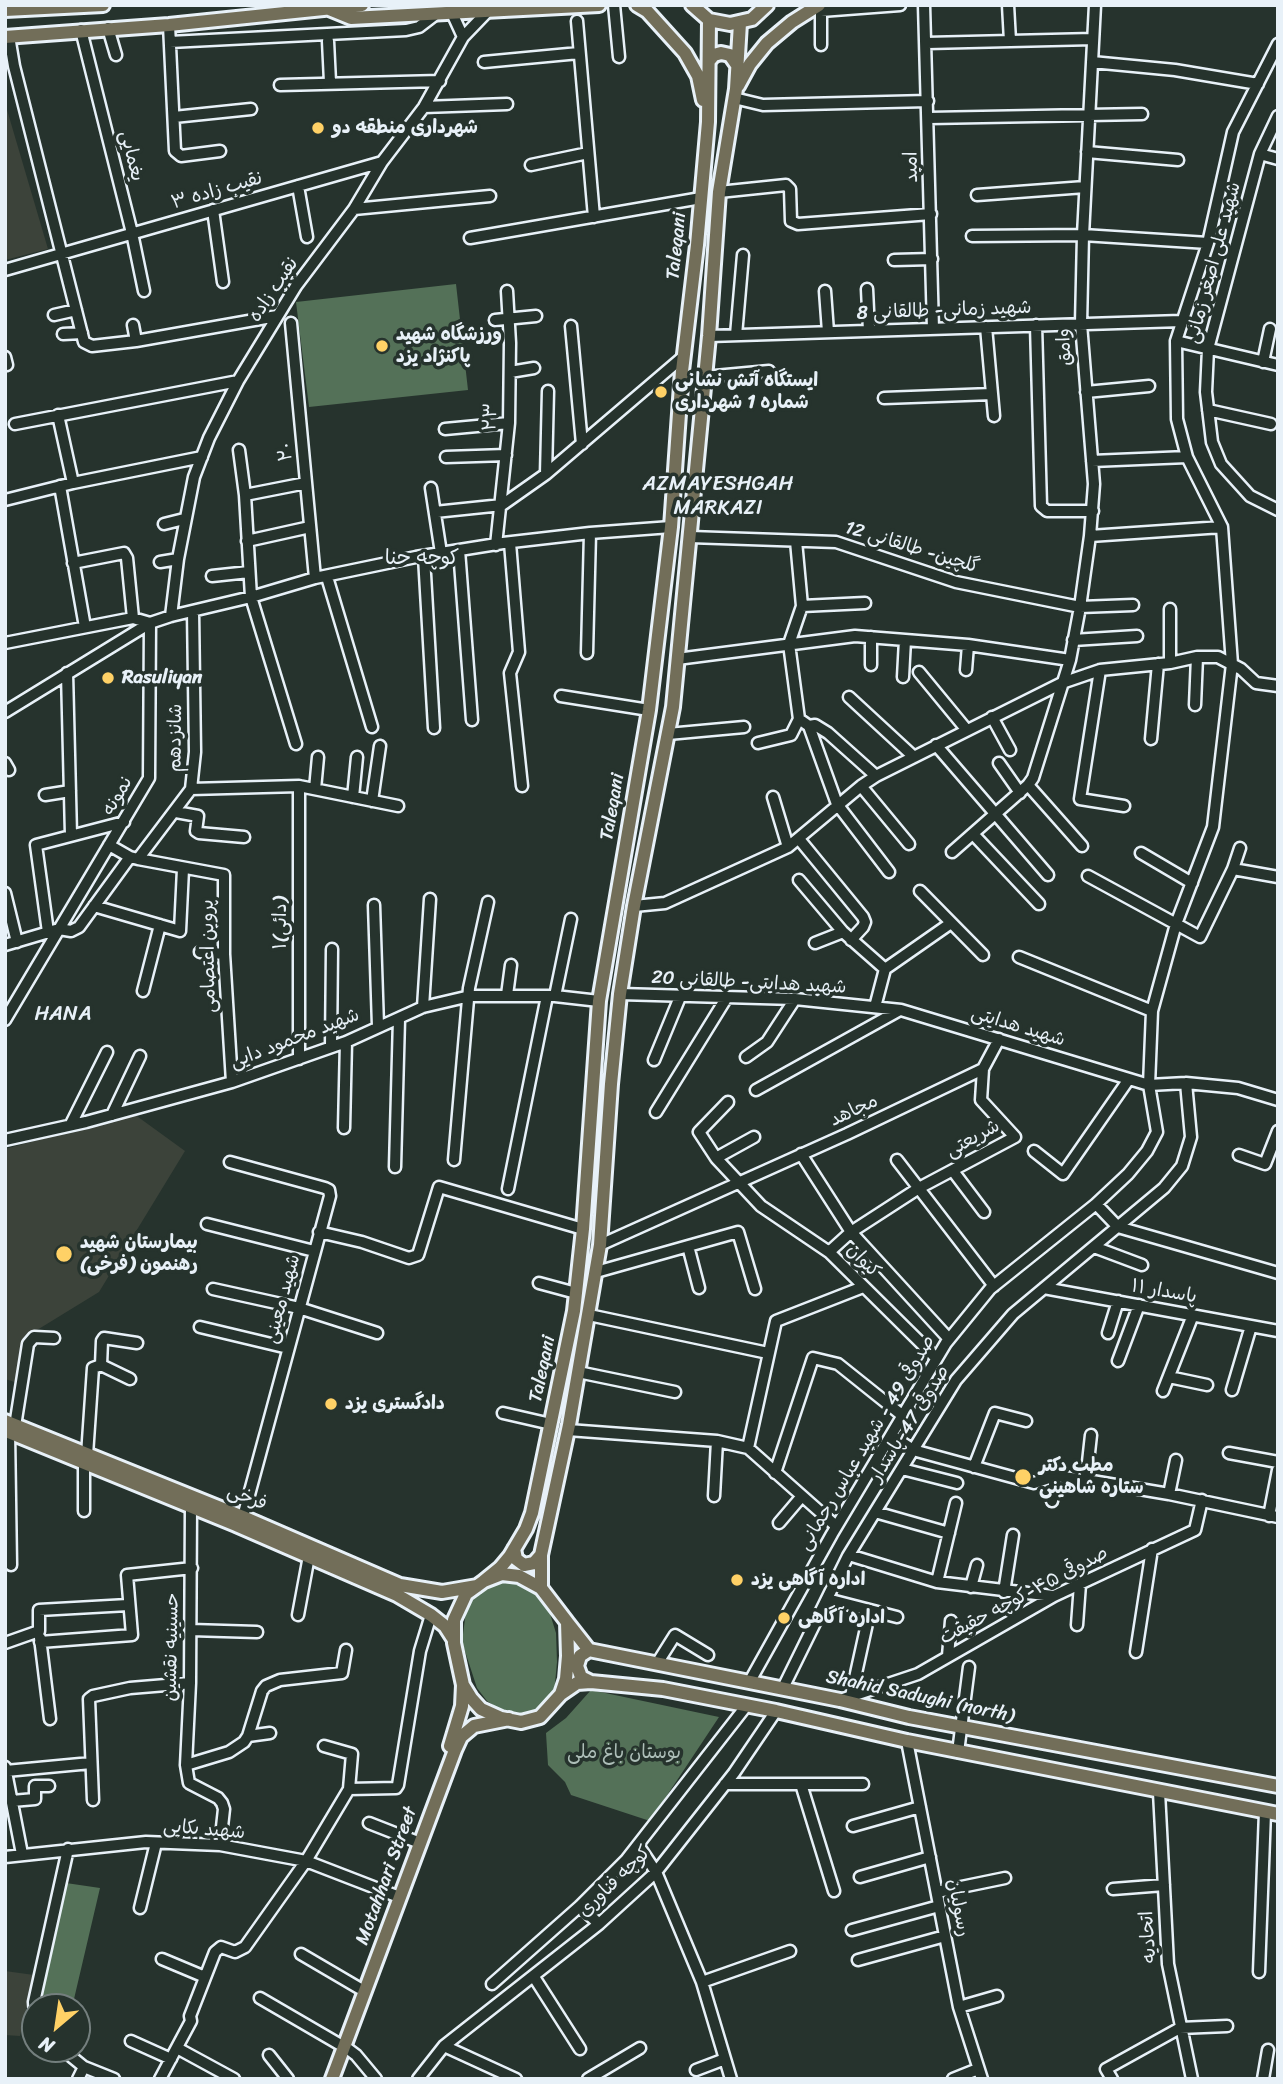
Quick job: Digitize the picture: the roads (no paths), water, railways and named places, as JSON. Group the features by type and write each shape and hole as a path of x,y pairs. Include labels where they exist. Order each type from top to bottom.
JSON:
{"main road":[{"path":"5,10 103,5"},
{"path":"7,36 169,24 362,5"},
{"path":"326,8 351,18 599,5"},
{"path":"637,5 647,11 685,53 698,75 708,122"},
{"path":"692,5 709,20 719,23 740,23 752,19 767,5"},
{"path":"735,94 750,64 767,43 792,22 819,5"},
{"name":"Taleqani","path":"480,1583 500,1568 526,1529 532,1513 576,1293 599,1001 649,710 671,527 684,357 708,122 709,20"},
{"name":"Taleqani","path":"541,1588 541,1555 568,1430 600,1245 620,994 634,906 668,734 709,336 719,192 735,94 740,23"},
{"path":"709,61 714,55 721,53 730,55 737,65"},
{"name":"فرخی","path":"9,1427 397,1595 445,1626 454,1640"},
{"name":"فرخی","path":"85,1459 243,1517 400,1585 442,1592 480,1583"},
{"path":"514,1549 516,1559 524,1565 534,1563 541,1555"},
{"path":"591,1682 581,1677 577,1667 580,1656 589,1650 541,1588 519,1576 502,1574 480,1583 466,1594 454,1620 454,1640 463,1685 481,1709 509,1720 521,1722 540,1717 561,1694 576,1683 663,1689 958,1752 1272,1813"},
{"path":"561,1694 566,1679 568,1656 567,1622"},
{"name":"Shahid Sadughi (north)","path":"589,1650 846,1698 909,1717 1278,1786"},
{"name":"Motahhari Street","path":"332,2079 359,1988 456,1730 463,1685"},
{"name":"Motahhari Street","path":"325,2079 342,2045 461,1737 474,1726 509,1720"}],"street":[{"path":"614,5 619,57"},
{"path":"821,46 821,10 900,5"},
{"name":"امید","path":"924,5 933,329"},
{"path":"1009,5 1010,41"},
{"name":"وامق","path":"1030,781 1070,660 1093,511 1094,484 1081,324 1095,5"},
{"name":"نقیب زاده","path":"172,616 184,519 202,457 238,381 296,286 354,209 382,162 424,107 463,37 488,11"},
{"path":"170,42 406,30 419,26 436,13"},
{"path":"452,13 463,37"},
{"path":"577,21 594,217"},
{"path":"169,24 177,154 181,156 220,151"},
{"path":"108,29 116,55"},
{"name":"یغمایی","path":"80,30 132,233 144,291"},
{"path":"7,36 9,67 84,342 87,345 136,341 277,316"},
{"path":"927,43 1093,39"},
{"path":"328,41 330,82"},
{"path":"1090,536 1222,527 1187,457 1177,419 1176,341 1208,243 1233,132 1278,44"},
{"path":"484,62 579,54"},
{"path":"1092,62 1175,70 1258,84"},
{"path":"280,85 440,81"},
{"path":"735,94 763,105 928,101"},
{"path":"424,107 507,104"},
{"path":"174,117 251,109"},
{"path":"929,118 1142,114"},
{"name":"شهید علی اصغر زمانی","path":"1278,116 1260,154 1208,349 1206,392 1212,442 1221,464 1250,496 1278,510"},
{"path":"1087,152 1178,160"},
{"path":"531,164 588,153"},
{"path":"1260,154 1278,159"},
{"name":"نقیب زاده ۳","path":"5,270 382,162"},
{"path":"719,192 786,185 790,189 791,221 798,224 931,214"},
{"path":"298,186 307,237"},
{"path":"977,195 1085,187"},
{"path":"354,209 490,196"},
{"path":"470,238 701,198"},
{"path":"213,210 223,282"},
{"path":"972,236 1083,235 1208,243"},
{"path":"736,335 743,255"},
{"path":"894,260 932,260"},
{"path":"867,289 869,331"},
{"name":"۲۳","path":"496,545 509,423 507,291"},
{"path":"825,291 828,332"},
{"path":"54,315 76,310"},
{"path":"495,320 536,316"},
{"name":"شهید زمانی- طالقانی 8","path":"709,336 1181,321"},
{"name":"۲۰","path":"291,323 315,578"},
{"path":"134,325 136,341"},
{"path":"572,326 582,444"},
{"path":"1036,326 1041,506 1044,510 1093,511"},
{"path":"986,327 994,416"},
{"path":"1264,362 1270,329"},
{"path":"63,334 82,333"},
{"path":"1176,341 1278,365"},
{"path":"435,512 502,505 546,474 684,357"},
{"path":"510,372 534,368"},
{"path":"704,377 769,371"},
{"path":"15,424 238,381"},
{"path":"1086,392 1149,386"},
{"path":"546,474 548,391"},
{"path":"884,398 992,394"},
{"path":"1208,410 1272,424"},
{"path":"58,415 72,483"},
{"path":"444,429 509,423"},
{"path":"239,450 245,495 251,597 296,744"},
{"path":"446,457 506,455"},
{"path":"5,500 72,483 202,457"},
{"path":"1092,461 1187,457"},
{"path":"245,495 306,483"},
{"path":"60,486 85,627"},
{"path":"431,488 441,553"},
{"path":"164,523 184,519"},
{"path":"247,541 310,527"},
{"path":"5,712 150,623 172,616 315,578 441,553 590,533 671,527"},
{"name":"صدوقی 49 - شهید عباس رحمانی","path":"750,1681 836,1527 949,1339 994,1286 1098,1206 1147,1151 1157,1132 1149,1085 1152,1011 1176,924 1213,827 1232,664 1222,527"},
{"path":"587,653 590,533"},
{"name":"گلچین- طالقانی 12","path":"690,537 836,542 956,582 1080,607 1133,605"},
{"path":"758,743 791,735 799,719 789,644 802,606 796,541"},
{"path":"510,543 519,652 510,673 522,786"},
{"path":"459,550 472,720"},
{"path":"73,563 124,553 127,558 133,618"},
{"path":"424,557 434,728"},
{"path":"160,562 178,559"},
{"path":"212,576 249,572"},
{"path":"327,577 372,727"},
{"path":"802,606 865,603"},
{"path":"1170,609 1170,663"},
{"name":"شانزدهم","path":"60,929 74,930 176,812 191,789 195,752 192,611"},
{"path":"5,643 133,618 150,623"},
{"name":"نمونه","path":"5,1020 150,774 150,623"},
{"path":"677,659 855,636 968,645 1070,660"},
{"path":"1073,640 1137,636"},
{"path":"871,637 871,665"},
{"path":"903,677 905,640"},
{"path":"966,670 968,645"},
{"path":"1195,705 1198,657"},
{"path":"634,906 665,903 788,847 876,776 965,729 1062,683 1100,670 1170,663 1198,657 1218,657 1241,668 1256,683 1278,686"},
{"path":"1151,739 1158,664"},
{"path":"1100,670 1080,799 1124,806"},
{"path":"919,672 965,729"},
{"path":"67,673 71,835"},
{"path":"561,696 649,710"},
{"path":"849,697 914,757"},
{"path":"992,717 1010,750"},
{"path":"799,719 809,726 838,804 889,872"},
{"path":"809,726 816,725 828,733 876,776"},
{"path":"668,734 744,727"},
{"path":"936,745 1048,875"},
{"path":"372,801 380,746"},
{"path":"315,789 318,757"},
{"path":"353,797 356,757"},
{"path":"999,763 1020,793"},
{"path":"952,852 1020,793 1030,781 1082,846"},
{"path":"191,789 299,786 398,806"},
{"name":"۱(دائی)","path":"299,786 299,1059"},
{"path":"861,786 909,844"},
{"path":"45,795 69,791"},
{"path":"773,797 788,847"},
{"path":"176,812 198,816 196,831 199,833 244,837"},
{"path":"48,932 36,845 124,822"},
{"path":"973,834 1039,904"},
{"path":"799,839 865,922 847,936 815,943"},
{"name":"پروین اعتصامی","path":"109,845 134,858 223,875 224,954 232,1082"},
{"path":"1088,876 1200,937 1233,869 1240,848"},
{"path":"1141,853 1192,884"},
{"path":"94,906 180,931 183,869"},
{"path":"1233,869 1278,877"},
{"path":"799,880 847,936 885,969"},
{"path":"920,891 983,955"},
{"path":"5,893 17,942"},
{"path":"422,1007 430,899"},
{"path":"454,1160 471,979 488,902"},
{"path":"374,905 378,1026"},
{"path":"508,1189 571,919"},
{"path":"875,1007 885,969 951,923"},
{"path":"143,991 160,925"},
{"path":"5,945 60,929"},
{"path":"331,1046 332,948"},
{"path":"200,952 224,954"},
{"path":"1019,957 1152,1011"},
{"path":"507,995 511,965"},
{"name":"شهید هدایتی- طالقانی 20","path":"620,994 796,999 875,1007"},
{"name":"شهید محمود دایی","path":"5,1140 232,1082 346,1042 422,1007 470,996 551,996 599,1001"},
{"path":"654,1060 680,997"},
{"path":"656,1112 727,997"},
{"path":"746,1057 767,1042 796,999"},
{"name":"شهید هدایتی","path":"875,1007 901,1010 1149,1085 1186,1083 1238,1088 1278,1100"},
{"path":"756,1090 901,1010"},
{"path":"395,1167 399,1019"},
{"name":"شریعتی","path":"852,1232 919,1188 1015,1137 981,1100 984,1069 999,1040"},
{"path":"344,1128 346,1042"},
{"path":"71,1124 107,1052"},
{"path":"111,1115 140,1056"},
{"name":"مجاهد","path":"600,1245 984,1069"},
{"path":"1034,1151 1063,1174 1129,1079"},
{"name":"صدوقی 47-پاسدار","path":"783,1688 849,1555 956,1380 1013,1314 1094,1247 1115,1224 1164,1188 1182,1166 1191,1137 1186,1083"},
{"path":"727,1102 699,1132 716,1158 761,1206 829,1252"},
{"path":"1239,1155 1265,1164 1278,1131"},
{"path":"716,1158 754,1137"},
{"path":"801,1154 852,1232"},
{"path":"897,1160 994,1286"},
{"name":"شهید معینی","path":"230,1162 329,1190 243,1517"},
{"path":"953,1171 985,1212"},
{"path":"319,1232 362,1242 409,1258 418,1255 439,1187 583,1229"},
{"path":"1098,1206 1115,1224 1278,1273"},
{"path":"207,1224 314,1251"},
{"path":"596,1272 738,1232 755,1289"},
{"name":"کیوان","path":"936,1358 829,1252 852,1232 949,1339"},
{"path":"688,1246 699,1288"},
{"path":"1094,1247 1142,1265"},
{"path":"539,1283 576,1293"},
{"path":"748,1448 776,1321 863,1287"},
{"name":"پاسدار ۱۱","path":"1044,1288 1278,1331"},
{"path":"213,1289 299,1308 377,1333"},
{"path":"1108,1333 1118,1301"},
{"path":"1118,1360 1139,1305"},
{"path":"589,1315 768,1353"},
{"path":"1163,1391 1193,1315"},
{"path":"1232,1391 1251,1326"},
{"path":"200,1327 288,1348"},
{"path":"11,1565 9,1427 28,1344 34,1338 54,1338"},
{"path":"101,1365 104,1338 138,1343"},
{"path":"775,1473 813,1357 838,1364 903,1416"},
{"path":"84,1511 85,1459 93,1368 101,1365 130,1379"},
{"path":"578,1372 674,1392"},
{"path":"1169,1377 1207,1385"},
{"path":"502,1413 551,1424"},
{"path":"974,1467 995,1413 1026,1421"},
{"path":"568,1430 717,1441 748,1448 836,1527"},
{"path":"1086,1480 1091,1435"},
{"path":"892,1436 913,1450 1034,1483 1055,1476 1086,1480 1169,1493 1273,1516 1278,1470"},
{"path":"714,1496 717,1441"},
{"path":"1229,1453 1278,1462"},
{"path":"1169,1493 1175,1460"},
{"path":"902,1469 957,1483"},
{"path":"1052,1501 1055,1476"},
{"path":"779,1523 802,1496"},
{"name":"صدوقی ۴۵-کوچه حقیقت","path":"846,1698 918,1674 1054,1596 1195,1530 1202,1500"},
{"path":"937,1582 956,1503"},
{"name":"حسینیه نقشین","path":"191,1506 190,1683 186,1765 189,1783 218,1798 222,1804 224,1809 220,1845"},
{"path":"875,1512 949,1533"},
{"path":"1004,1592 1013,1535"},
{"path":"1136,1652 1152,1549"},
{"path":"849,1555 937,1582 1054,1596"},
{"path":"298,1615 309,1556"},
{"path":"971,1587 977,1564"},
{"path":"40,1643 132,1635 127,1575 192,1568"},
{"path":"1077,1625 1080,1584"},
{"path":"827,1598 897,1617"},
{"path":"50,1720 40,1643 40,1610 128,1605"},
{"path":"846,1698 870,1610"},
{"path":"348,1789 396,1788 398,1785 420,1651 431,1615"},
{"path":"948,1656 951,1622"},
{"path":"191,1630 257,1632"},
{"path":"5,1643 39,1631"},
{"path":"658,1662 675,1634 708,1655"},
{"path":"186,1765 229,1752 247,1736 266,1686 280,1680 342,1673 346,1650"},
{"path":"958,1752 969,1667"},
{"path":"93,1800 89,1699 130,1688 190,1683"},
{"path":"492,1984 580,1906 626,1860 747,1705"},
{"name":"کوچه فناوری","path":"418,2079 442,2048 599,1924 656,1872 725,1784 776,1711"},
{"path":"247,1736 271,1733"},
{"name":"رسولیان","path":"907,1741 959,2007 980,2074"},
{"path":"160,2079 191,2021 190,2016 215,1952 219,1949 235,1952 245,1947 306,1861 348,1789 352,1754 324,1746"},
{"path":"22,1854 6,1769 91,1763"},
{"path":"725,1784 863,1784"},
{"path":"801,1784 834,1891"},
{"path":"12,1801 35,1799 35,1786 49,1786"},
{"name":"اتحادیه","path":"1158,1792 1168,1964 1192,2079"},
{"path":"853,1826 920,1807"},
{"path":"1259,1972 1272,1813"},
{"path":"369,1823 415,1841"},
{"path":"140,1908 156,1843"},
{"name":"شهید بکایی","path":"5,1857 68,1849 156,1843 220,1845 306,1861 394,1895"},
{"path":"638,1845 656,1872 702,1982 731,2079"},
{"path":"36,1993 68,1849"},
{"path":"860,1877 930,1857"},
{"path":"937,1892 1005,1878"},
{"path":"1114,1889 1164,1885"},
{"path":"580,1906 599,1924"},
{"path":"852,1930 939,1906"},
{"path":"858,1960 945,1936"},
{"path":"702,1982 790,1951"},
{"path":"301,1954 359,1988"},
{"path":"162,1959 205,1977"},
{"path":"534,1977 580,2049"},
{"path":"959,2007 997,1996"},
{"path":"260,1998 342,2045 356,2055 376,2079"},
{"path":"1109,2078 1106,2069 1180,2028 1227,2026"},
{"path":"131,2040 171,2059"},
{"path":"177,2048 234,2079"},
{"path":"442,2048 516,2079"},
{"path":"588,2079 640,2048"},
{"path":"1263,2079 1268,2050"},
{"path":"269,2055 288,2079"},
{"path":"696,2070 725,2059"},
{"path":"79,2063 114,2079"},
{"path":"78,2079 84,2067"},
{"path":"953,2079 980,2074"}],"place":[{"name":"شهرداری منطقه دو","path":"318,128"},
{"name":"ورزشگاه شهید پاکنژاد یزد","path":"382,346"},
{"name":"ایستگاه آتش نشانی شماره 1 شهرداری","path":"661,392"},
{"name":"Rasuliyan","path":"108,678"},
{"name":"بیمارستان شهید رهنمون (فرخی)","path":"64,1254"},
{"name":"دادگستری یزد","path":"331,1404"},
{"name":"مطب دکتر ستاره شاهینی","path":"1023,1477"},
{"name":"اداره آگاهی یزد","path":"737,1580"},
{"name":"اداره آگاهی","path":"784,1618"}],"district":[{"name":"AZMAYESHGAH MARKAZI","path":"718,497"},
{"name":"کوچه حنا","path":"422,559"},
{"name":"HANA","path":"63,1015"}],"park label":[{"name":"بوستان باغ ملی","path":"624,1753"}]}
